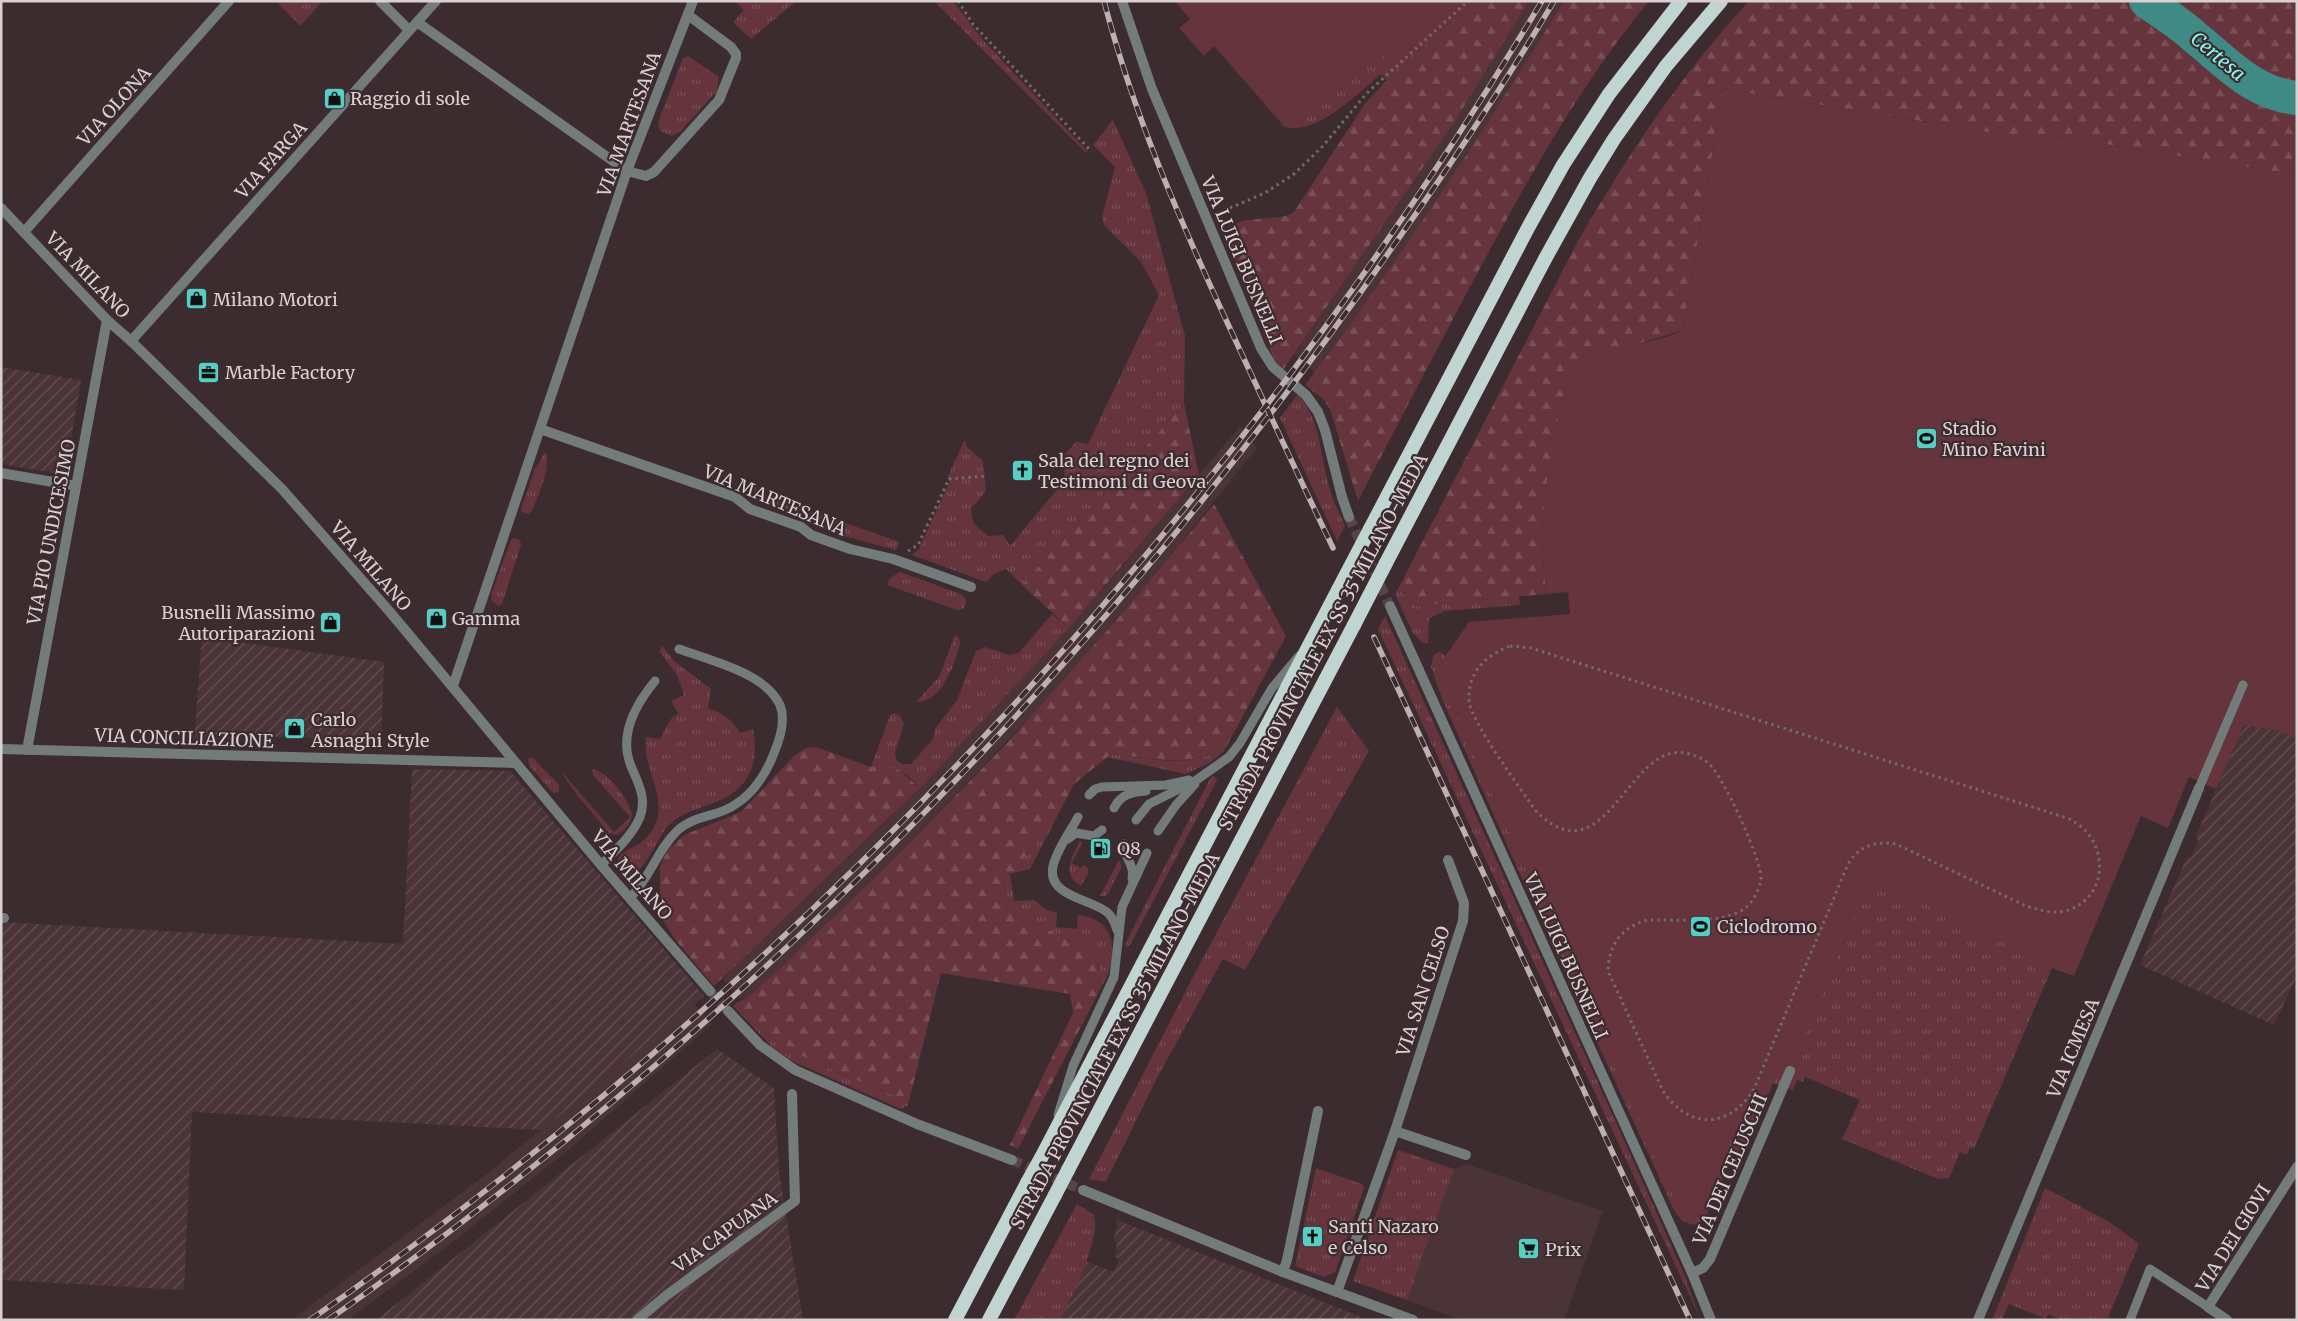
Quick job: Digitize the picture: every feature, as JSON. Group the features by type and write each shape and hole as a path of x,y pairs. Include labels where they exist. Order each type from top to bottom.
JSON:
{"highway":[{"name":"STRADA PROVINCIALE EX SS 35 MILANO-MEDA","path":"955,1320 1529,226 1563,165 1613,88 1681,1"},
{"name":"STRADA PROVINCIALE EX SS 35 MILANO-MEDA","path":"989,1320 1545,260 1590,178 1661,73 1721,1"}],"street":[{"name":"VIA OLONA","path":"24,232 229,1"},
{"path":"380,1 409,30"},
{"name":"VIA FARGA","path":"131,341 436,1"},
{"name":"VIA MARTESANA","path":"452,686 628,171 693,1"},
{"name":"VIA LUIGI BUSNELLI","path":"1122,1 1152,89 1268,361 1279,373 1306,395 1318,412 1325,430 1342,497 1349,516"},
{"path":"417,22 628,171 639,175 650,175 715,105 723,93 736,54 731,47 688,15"},
{"name":"VIA MILANO","path":"1,208 107,320 131,341 282,489 452,686 601,865 710,991"},
{"name":"VIA PIO UNDICESIMO","path":"27,750 107,320"},
{"name":"VIA MARTESANA","path":"540,429 735,497 750,509 801,527 811,535 903,563 971,587"},
{"path":"1,473 76,486"},
{"name":"VIA LUIGI BUSNELLI","path":"1390,606 1692,1272 1711,1320"},
{"name":"VIA CONCILIAZIONE","path":"1,749 515,763"},
{"name":"VIA ICMESA","path":"1978,1320 2198,788"},
{"name":"VIA SAN CELSO","path":"1337,1292 1395,1131 1463,922 1464,904 1448,860"},
{"path":"728,1011 760,1045 795,1070 925,1127 1012,1160"},
{"name":"VIA DEI CELUSCHI","path":"1692,1272 1706,1264 1714,1249 1790,1071"},
{"name":"VIA CAPUANA","path":"637,1320 667,1295 795,1201 792,1094"},
{"path":"1283,1272 1318,1111"},
{"path":"1395,1131 1466,1155"},
{"name":"VIA DEI GIOVI","path":"2226,1320 2208,1307 2297,1167"},
{"path":"1083,1190 1283,1272 1413,1320"}],"lane":[{"path":"1136,820 1149,804 1208,772 1224,761 1234,750 1272,688 1316,633"},
{"path":"630,898 647,877 662,851 679,830 689,822 731,807 752,790 772,760 780,739 782,721 780,706 772,694 761,684 732,668 679,649"},
{"path":"601,865 624,842 640,818 643,798 627,752 627,738 630,721 655,681"},
{"path":"2198,788 2243,685"},
{"path":"1089,795 1094,790 1102,787 1166,785 1194,779 1208,772"},
{"path":"1114,808 1118,801 1127,794 1184,785 1208,772"},
{"path":"1158,831 1176,805 1208,772"},
{"path":"1078,817 1054,866 1054,877 1057,883 1072,896 1107,912 1114,920 1118,937"},
{"path":"1063,845 1076,833 1094,836 1102,830"},
{"path":"1124,844 1124,849 1133,871 1130,886"},
{"path":"1043,1153 1072,1066 1111,986 1117,967 1120,912 1130,886 1147,853"},
{"path":"2130,1320 2150,1268 2208,1307"}],"path":[{"path":"958,1 973,24 1089,149"},
{"path":"1206,218 1265,194 1294,174 1323,146 1366,94 1468,1"},
{"path":"903,563 909,550 918,545 949,479 987,476"},
{"path":"1510,646 1531,648 2051,812 2078,823 2092,837 2099,852 2101,866 2096,882 2088,896 2076,906 2060,912 2043,911 2026,906 1896,844 1878,842 1860,849 1848,864 1754,1089 1745,1103 1734,1113 1721,1118 1707,1120 1693,1118 1670,1102 1663,1090 1608,971 1609,958 1619,936 1636,923 1647,920 1719,918 1734,915 1748,906 1757,893 1761,880 1757,856 1720,776 1710,764 1697,756 1683,753 1665,756 1650,765 1596,823 1577,830 1559,827 1552,824 1535,810 1473,714 1469,702 1473,678 1480,665 1489,656 1510,646"}],"shaded area":[{"path":"1529,1 1564,1 1493,115 1410,241 1315,372 1294,355 1453,124"},
{"path":"1,367 81,380 65,475 1,464"},
{"path":"1240,426 1257,448 1167,560 1063,683 889,864 775,973 748,997 741,999 723,979 737,963 884,824 1106,586"},
{"path":"202,637 384,662 381,748 345,746 340,739 242,736 240,743 194,741"},
{"path":"2244,725 2279,731 2297,739 2297,976 2274,1025 2140,965 2186,859 2192,855 2198,842 2196,836"},
{"path":"412,769 510,771 704,996 542,1130 192,1112 184,1290 1,1280 1,922 403,944"},
{"path":"694,1004 712,1024 566,1152 440,1252 347,1320 291,1320 488,1173"},
{"path":"717,1049 774,1088 779,1171 803,1320 376,1320"},
{"path":"1466,1164 1603,1211 1564,1320 1461,1320 1407,1300 1454,1169"},
{"path":"1117,1220 1361,1317 1360,1320 1061,1320 1085,1261 1114,1272 1119,1259 1115,1257 1117,1242 1114,1241"}],"green space":[{"path":"276,1 323,1 300,26"},
{"path":"735,1 796,1 751,39 733,22 744,10"},
{"path":"934,1 953,1 983,40 1088,152 1086,153"},
{"path":"1175,1 1457,1 1389,62 1375,47 1285,127 1214,46 1204,56 1179,28 1190,19"},
{"path":"1436,1 1475,1 1387,80 1381,74 1349,102 1324,119 1311,125 1298,128 1285,127 1245,81"},
{"path":"1475,1 1529,1 1453,124 1283,370 1277,364 1270,349 1227,241 1228,231 1242,221 1276,218 1294,212 1364,105 1387,80"},
{"path":"1564,1 1649,1 1584,89 1509,214 1358,501 1330,409 1324,400 1305,385 1340,339 1439,196"},
{"path":"1749,1 2124,1 2154,16 2181,33 2241,90 2262,102 2297,112 2297,175 2042,134 2000,134 1723,89 1683,330 1645,342 1589,354 1578,361 1570,375 1564,393 1554,442 1542,528 1546,594 1417,606 1398,589 1577,243 1635,148 1677,88"},
{"path":"2163,1 2297,1 2297,88 2268,80 2247,68 2202,29"},
{"path":"688,56 719,77 717,91 680,132 672,136 660,131 658,122 683,58"},
{"name":"Stadio Mino Favini","path":"1723,89 2000,134 2042,134 2297,175 2297,739 2279,731 2244,725 2216,789 2189,777 2168,828 2141,816 2074,976 2052,967 1879,881 1869,885 1794,1060 1784,1057 1752,1133 1740,1128 1735,1130 1700,1218 1683,1218 1436,670 1469,622 1570,614 1568,592 1546,594 1542,537 1543,514 1554,439 1566,388 1573,369 1580,358 1586,355 1601,350 1653,341 1683,330"},
{"path":"1113,120 1146,193 1185,336 1184,404 1022,585 1006,569 994,574 986,582 912,555 919,549 950,481 948,476 965,439 966,446 983,461 986,491 971,508 973,523 988,536 1003,535 1010,546 1065,480 1063,456 1076,442 1088,444 1159,295 1141,262 1104,225 1102,217 1115,167 1093,145"},
{"path":"299,127 304,131 276,161 274,155"},
{"path":"1298,394 1315,423 1330,490 1345,526 1337,541 1280,418"},
{"path":"1184,404 1199,475 1069,628 1022,585"},
{"path":"545,452 547,458 546,473 532,511 528,514 522,512 521,509 535,469"},
{"path":"754,486 767,496 900,542 896,550 833,533 822,528 814,521 760,501 755,493"},
{"path":"1214,504 1286,636 1224,751 1222,748 1210,755 1197,759 1183,760 1111,754 1074,784 1046,838 1037,837 1018,868 1003,877 1008,910 1089,950 1100,970 1108,974 1018,1149 1010,1145 1073,1013 1070,994 941,973 909,1101 815,1062 770,1037 751,1022 735,1004 748,997 775,973 889,864 1007,743 1114,623"},
{"path":"514,538 520,540 521,545 502,604 498,606 491,600 492,592 511,540"},
{"path":"900,572 961,594 966,599 966,604 963,609 957,610 887,585 890,578"},
{"path":"1398,589 1417,606 1519,596 1520,605 1445,611 1429,618 1428,643 1422,643 1413,633 1395,594"},
{"path":"1052,614 1069,628 920,788 907,775 898,770 871,767 890,715 894,713 900,716 904,724 895,753 897,761 902,764 911,764 933,739 935,729 957,700 976,651 985,647 1009,655 1019,653"},
{"path":"1385,616 1619,1129 1684,1274 1700,1318 1378,629"},
{"path":"955,635 959,638 960,643 955,661 946,681 933,696 925,701 916,702 939,677"},
{"path":"662,645 674,661 711,689 708,708 727,718 740,733 753,729 755,754 749,776 734,792 724,799 689,812 674,820 665,830 646,862 634,874 628,876 618,867 618,858 646,838 655,825 658,813 656,789 648,764 646,737 660,739 670,720 678,713 671,701 684,695 677,675 660,652"},
{"path":"1438,652 1442,653 1465,672 2074,976 2052,968 1974,1149 1970,1148 1967,1155 1960,1152 1949,1178 1938,1179 1842,1139 1860,1100 1805,1077 1803,1082 1797,1080 1793,1090 1773,1083 1745,1150 1733,1153 1705,1219 1694,1225 1682,1221 1674,1210 1443,701 1431,667 1433,656"},
{"path":"1337,707 1369,751 1245,970 1223,959 1157,1078 1106,1182 1089,1179 1194,975"},
{"path":"816,747 871,767 889,767 899,770 920,788 714,986 674,938 660,915 660,868 664,857 670,848 684,835 741,812 794,756 806,748"},
{"path":"1222,748 1224,751 1211,762 1186,774 1107,757 1111,754 1154,760 1183,761 1210,755"},
{"path":"532,757 559,785 559,792 554,793 551,791 529,765 528,759"},
{"path":"592,769 599,771 611,780 626,800 632,813 628,826 617,835 609,833 577,795 560,770 614,832 630,817 593,775"},
{"path":"1214,776 1217,780 1130,945 1126,947 1125,944 1211,777"},
{"path":"1037,837 1046,838 1030,869 1010,874 1014,901 1034,900 1045,909 1057,913 1056,927 1077,929 1078,915 1098,921 1105,927 1112,943 1111,963 1108,974 1100,970 1089,950 1008,910 1003,877 1018,868"},
{"path":"1080,841 1083,842 1072,863 1081,868 1083,865 1088,868 1088,874 1081,886 1071,876 1070,871 1071,860"},
{"path":"1119,860 1122,866 1108,894 1100,896"},
{"path":"735,1004 751,1022 770,1037 792,1050 839,1073 909,1101 908,1105 901,1109 794,1062 772,1047 733,1006"},
{"path":"1398,1150 1454,1169 1407,1300 1353,1281"},
{"path":"1316,1168 1362,1184 1364,1188 1335,1272 1324,1277 1295,1266"},
{"path":"2045,1188 2108,1221 2139,1244 2107,1320 2063,1320 2048,1314 2046,1319 2009,1304 2002,1320 1992,1320"},
{"path":"1077,1204 1093,1214 1095,1223 1094,1236 1078,1282 1061,1320 1014,1320"}],"waterway":[{"name":"Certesa","path":"2146,1 2184,28 2230,67 2254,84 2282,95 2297,98"}],"tunnel":[{"path":"1349,517 1390,606"},
{"path":"710,991 728,1011"},
{"path":"1012,1160 1083,1190"}],"railway":[{"path":"1104,1 1129,84 1158,165 1227,322 1333,548"},
{"path":"310,1320 492,1185 668,1041 835,887 995,725 1146,555 1288,377 1420,192 1542,1"},
{"path":"328,1320 481,1208 628,1088 771,962 908,829 1039,691 1164,547 1282,398 1436,185 1554,1"},
{"path":"1374,637 1690,1320"}],"place":[{"name":"Raggio di sole","path":"334,98"},
{"name":"Milano Motori","path":"197,299"},
{"name":"Marble Factory","path":"209,372"},
{"name":"Stadio Mino Favini","path":"1926,438"},
{"name":"Sala del regno dei Testimoni di Geova","path":"1022,470"},
{"name":"Gamma","path":"436,618"},
{"name":"Busnelli Massimo Autoriparazioni","path":"331,622"},
{"name":"Carlo Asnaghi Style","path":"295,729"},
{"name":"Q8","path":"1101,848"},
{"name":"Ciclodromo","path":"1701,926"},
{"name":"Santi Nazaro e Celso","path":"1312,1236"},
{"name":"Prix","path":"1529,1249"}]}
